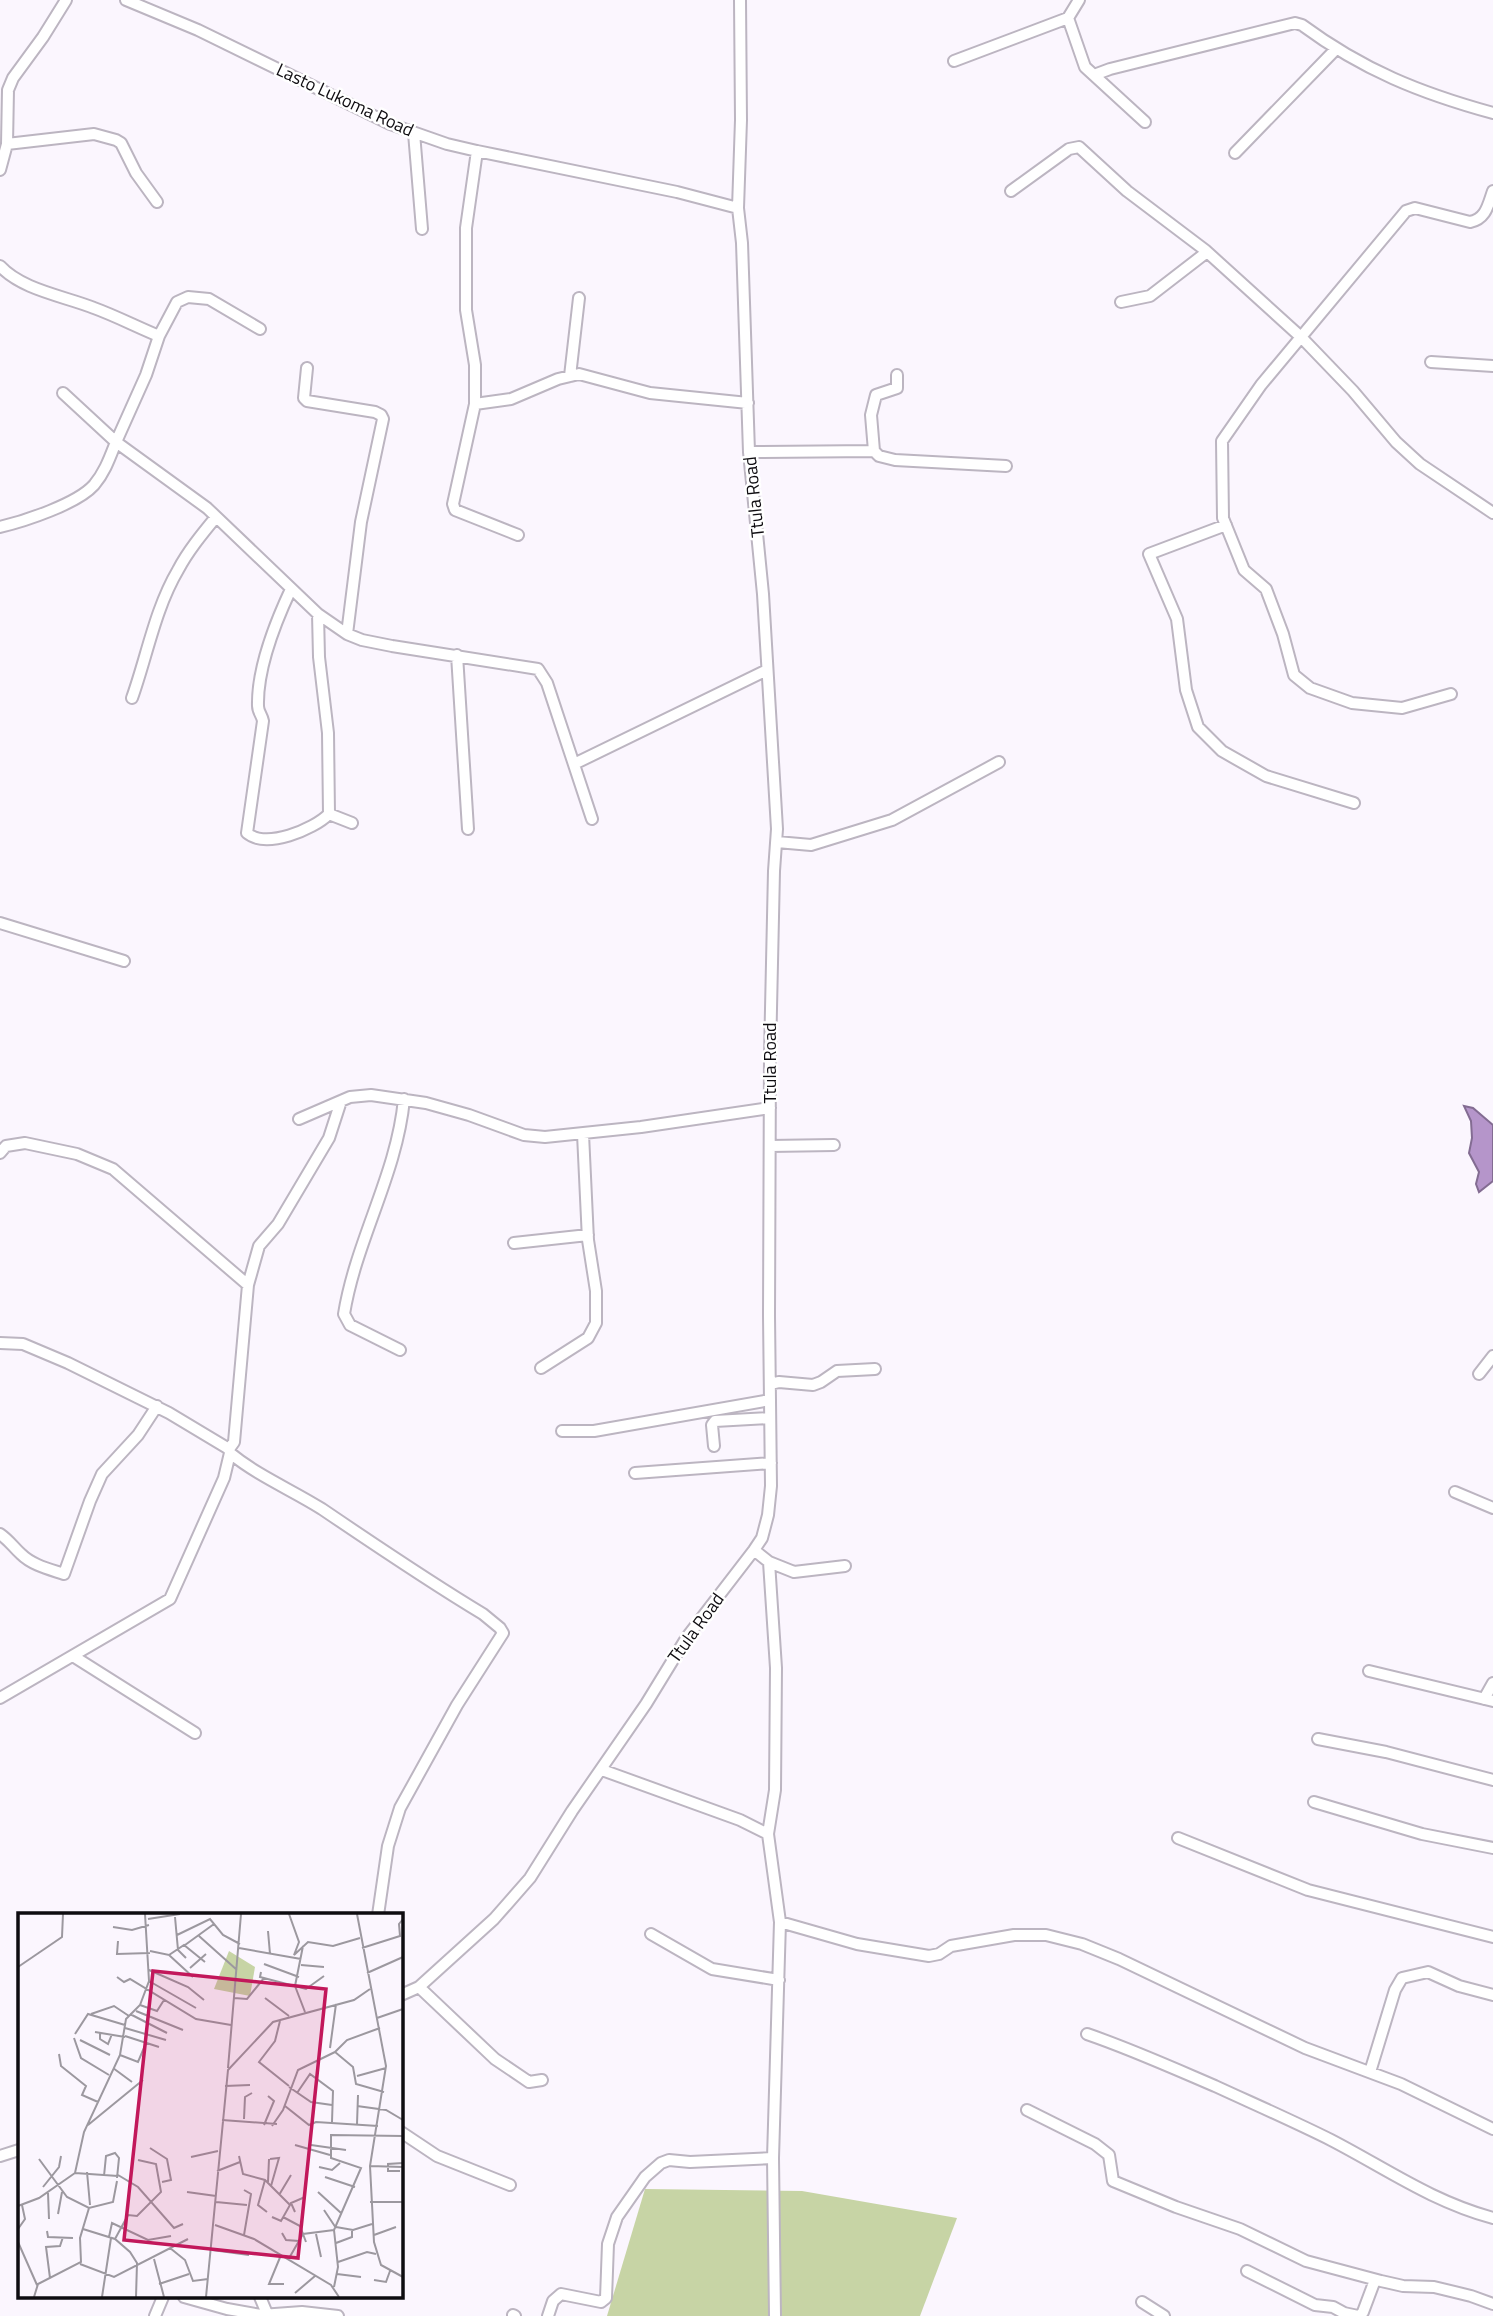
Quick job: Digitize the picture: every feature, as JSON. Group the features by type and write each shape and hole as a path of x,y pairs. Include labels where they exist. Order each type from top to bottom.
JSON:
{"street":[{"path":"0,170 7,144 8,90 13,78 66,0"},
{"name":"Lasto Lukoma Road","path":"126,0 149,4 390,124 414,133 477,151 653,187 738,208"},
{"name":"Ttula Road","path":"402,1995 419,1987 494,1919 523,1888 687,1637 762,1538 768,1515 771,1463 770,1002 777,842 756,508 749,452 742,243 738,208 741,120 740,0"},
{"path":"954,61 1068,18 1079,0"},
{"path":"1068,18 1085,67 1145,122"},
{"path":"1094,75 1287,24 1302,25 1336,49 1410,87 1493,113"},
{"path":"1235,153 1336,49"},
{"path":"414,133 422,229"},
{"path":"7,144 94,134 116,140 121,143 136,173 157,202"},
{"path":"1010,191 1069,149 1079,146 1127,191 1207,252 1302,338 1353,391 1396,442 1447,484 1493,513"},
{"path":"477,151 466,228 466,310 475,365 475,404 453,499 455,510 518,535"},
{"path":"1451,694 1402,708 1352,703 1310,688 1294,675 1283,634 1266,589 1244,570 1223,517 1223,441 1261,385 1406,211 1415,208 1469,222 1478,221 1493,191"},
{"path":"1121,302 1150,296 1207,252"},
{"path":"0,266 10,276 96,308 159,336"},
{"path":"0,527 44,513 84,494 92,487 106,467 146,375 159,336 177,302 188,297 209,299 261,329"},
{"path":"569,376 579,298"},
{"path":"1432,362 1493,366"},
{"path":"307,368 304,398 307,401 375,412 383,419 361,522 347,634"},
{"path":"874,451 871,408 876,395 897,388 897,375"},
{"path":"475,404 511,399 569,376 590,376 671,396 748,403"},
{"path":"63,393 116,442 216,517 318,614 347,634 362,640 538,669 547,683 592,819"},
{"path":"749,452 874,451 880,456 895,460 1006,466"},
{"path":"132,698 157,620 177,572 192,547 216,517"},
{"path":"1226,525 1149,554 1177,619 1186,690 1199,727 1222,751 1266,776 1354,803"},
{"path":"291,589 275,623 264,665 258,709 263,721 247,833 252,837 287,836 308,828 329,814"},
{"path":"318,614 319,657 329,743 329,814"},
{"path":"457,655 468,829"},
{"path":"574,764 767,670"},
{"path":"777,842 811,845 892,820 999,762"},
{"path":"329,814 352,823"},
{"path":"0,923 124,961"},
{"path":"299,1119 359,1095 404,1099 459,1112 524,1135 544,1137 770,1108"},
{"path":"400,1350 350,1325 344,1314 359,1249 391,1164 401,1127 404,1099"},
{"path":"0,1698 170,1599 224,1478 234,1442 248,1285 259,1246 278,1224 328,1138 341,1101"},
{"path":"541,1368 588,1338 596,1323 596,1291 588,1235 583,1134"},
{"path":"0,1153 6,1146 25,1143 77,1154 113,1169 248,1285"},
{"path":"769,1146 834,1145"},
{"path":"514,1243 588,1235"},
{"path":"0,1343 23,1344 157,1406 215,1438 247,1467 321,1509 483,1614 500,1628 503,1633 457,1705 400,1808 388,1846 378,1913"},
{"path":"1479,1374 1493,1356"},
{"path":"770,1384 813,1384 838,1371 875,1369"},
{"path":"562,1431 594,1431 770,1400"},
{"path":"0,1534 14,1544 20,1554 36,1564 64,1574 90,1501 103,1474 138,1435 157,1406"},
{"path":"714,1446 712,1427 715,1421 770,1418"},
{"path":"635,1473 771,1463"},
{"path":"1455,1492 1493,1508"},
{"path":"754,1550 769,1562 794,1572 845,1566"},
{"path":"769,1562 776,1668 775,1790 768,1834 780,1922 773,2158 775,2316"},
{"path":"73,1656 195,1733"},
{"path":"1369,1671 1488,1700 1493,1683"},
{"path":"1318,1739 1386,1752 1493,1780"},
{"path":"602,1770 740,1820 768,1834"},
{"path":"1314,1802 1422,1834 1493,1849"},
{"path":"1178,1838 1308,1890 1493,1937"},
{"path":"780,1922 858,1944 929,1956 951,1946 1014,1935 1046,1936 1082,1944 1305,2048 1401,2084 1493,2129"},
{"path":"650,1934 712,1969 779,1980"},
{"path":"1370,2072 1395,1990 1402,1978 1428,1972 1459,1986 1493,1995"},
{"path":"419,1987 495,2059 529,2082 541,2080"},
{"path":"1087,2034 1128,2048 1269,2111 1330,2140 1448,2204 1493,2218"},
{"path":"1027,2110 1095,2144 1109,2155 1113,2181 1240,2230 1306,2261 1404,2286 1434,2287 1471,2295 1493,2304"},
{"path":"402,2133 437,2156 510,2185"},
{"path":"0,2156 18,2150"},
{"path":"548,2316 553,2301 561,2294 601,2302 606,2298 608,2245 617,2217 645,2177 661,2163 669,2160 690,2162 773,2158"},
{"path":"1247,2272 1315,2305 1333,2307 1359,2316 1375,2280"},
{"path":"155,2316 163,2298"},
{"path":"188,2298 268,2316 302,2312 338,2316"},
{"path":"260,2298 268,2316"},
{"path":"1142,2302 1164,2316"}],"green space":[{"path":"645,2189 802,2191 957,2218 920,2316 607,2316"}],"shaded area":[{"path":"1464,1106 1473,1108 1493,1125 1493,1181 1479,1192 1476,1184 1479,1172 1469,1153 1471,1121"}]}
